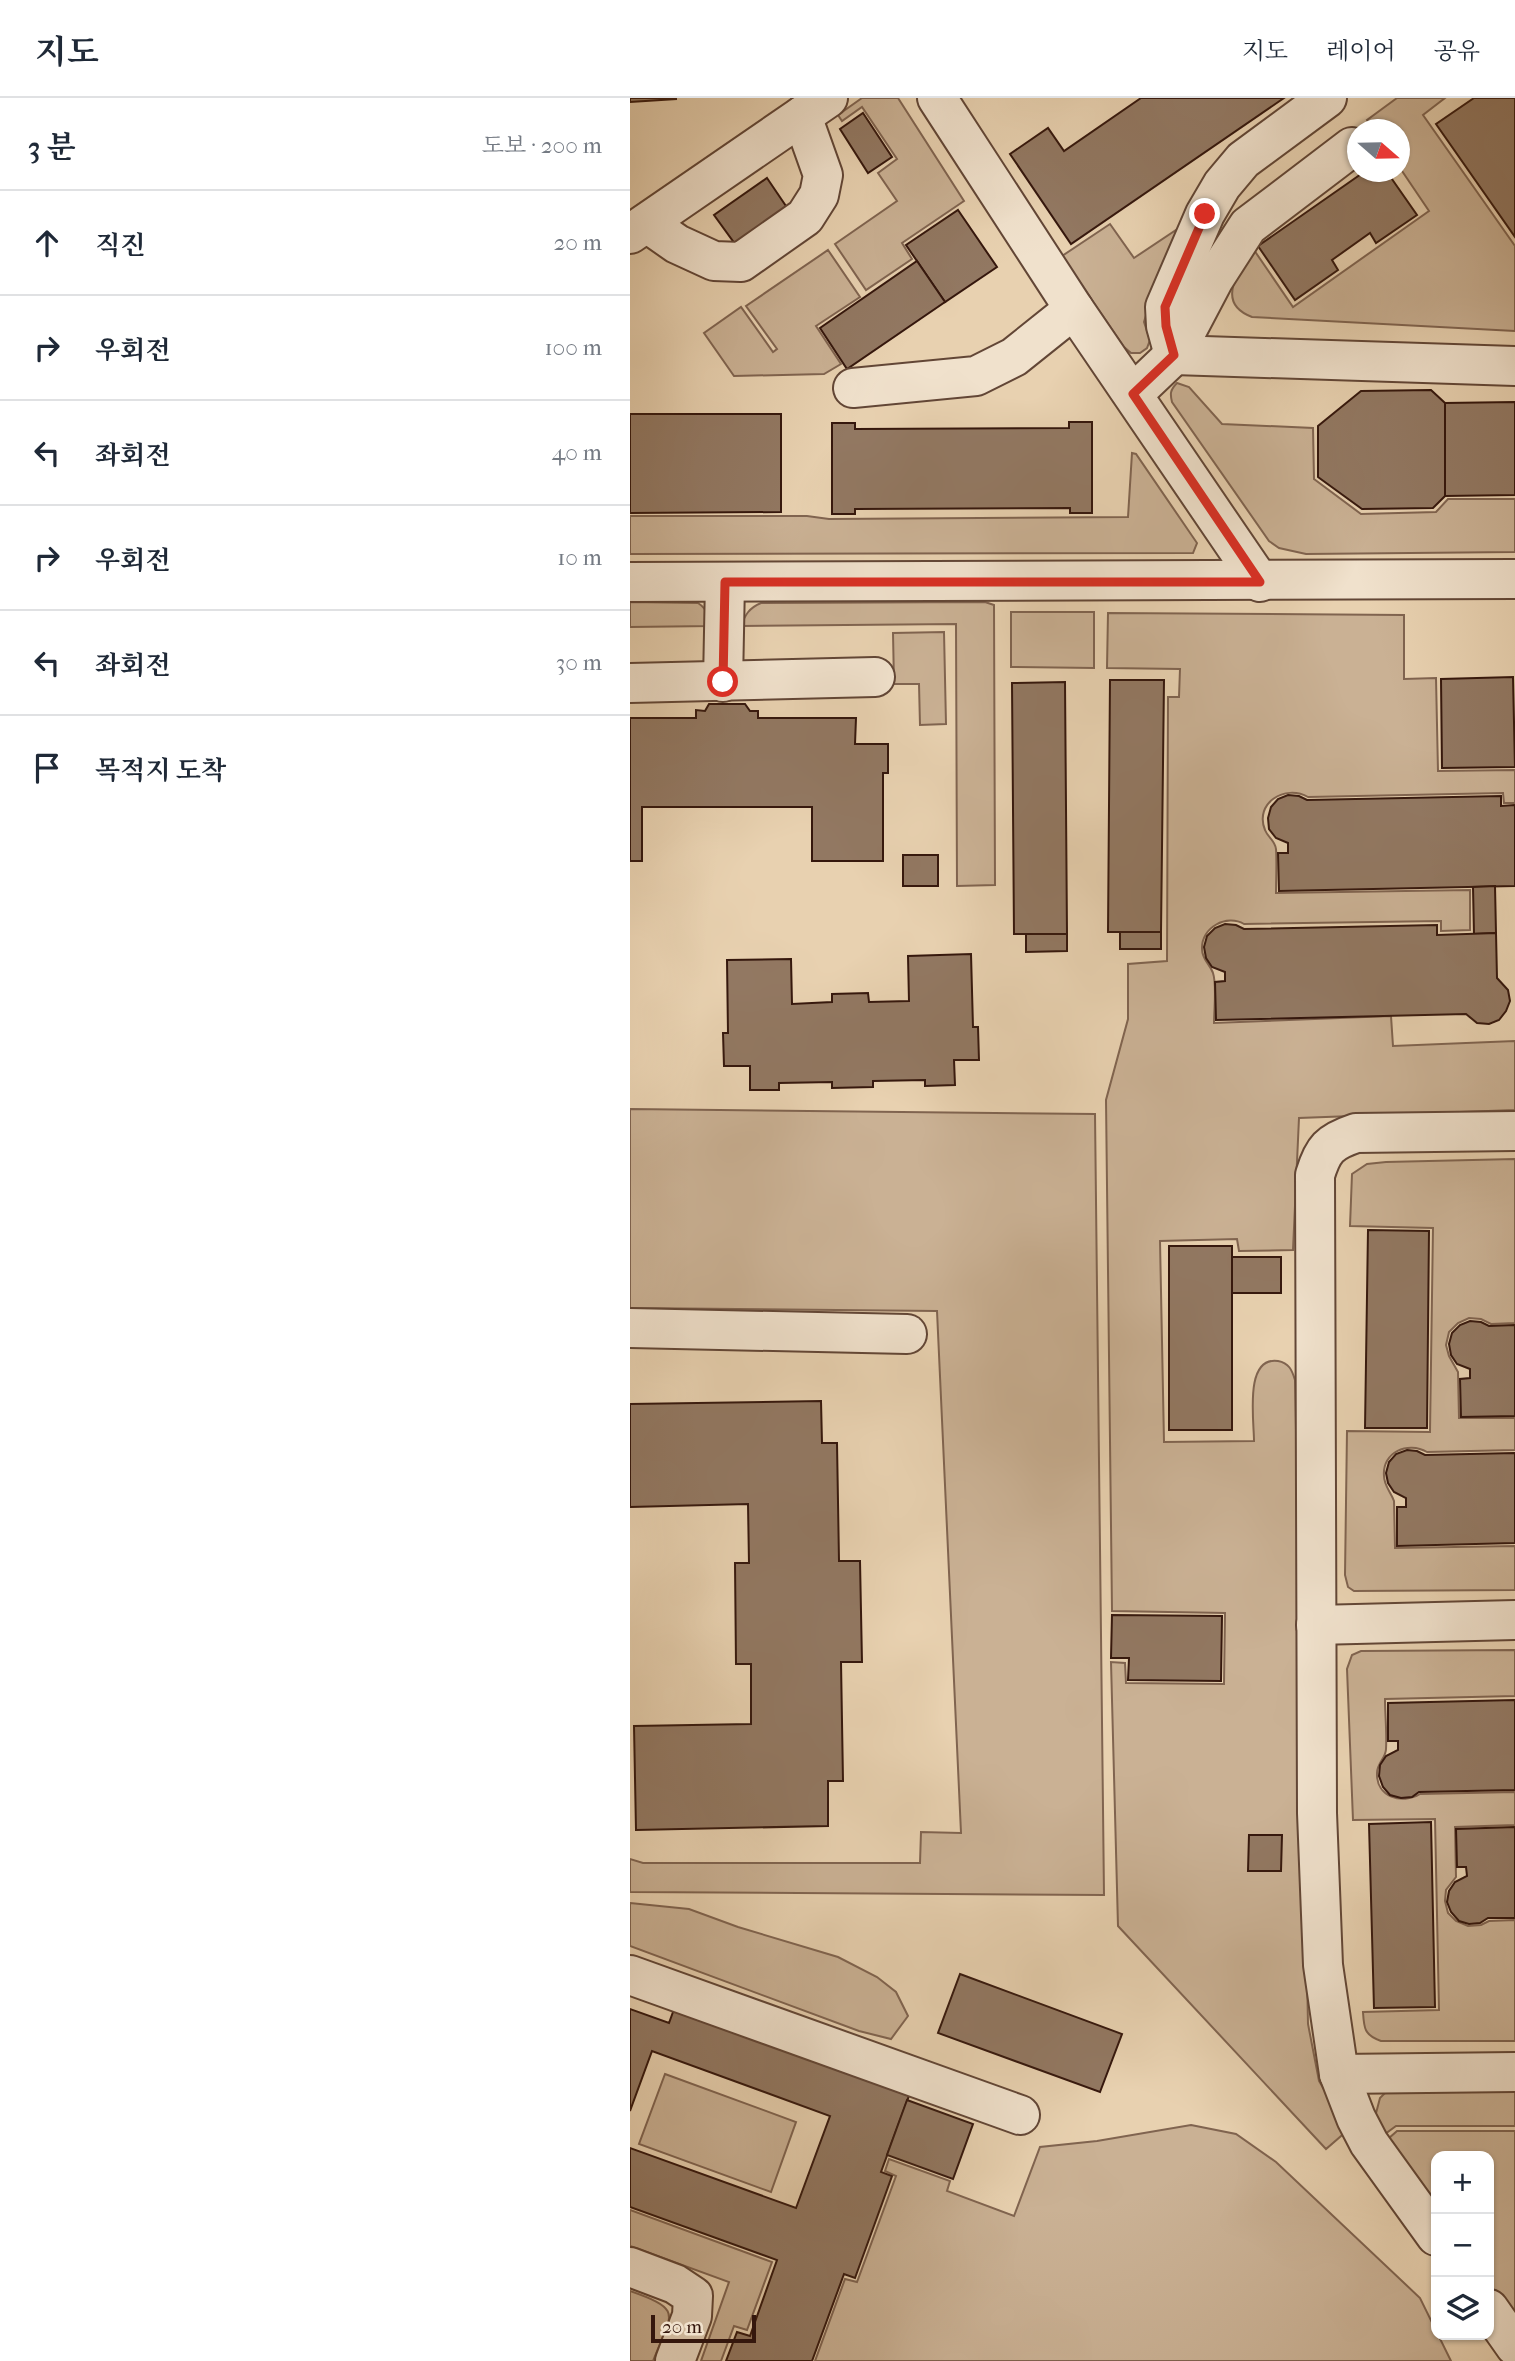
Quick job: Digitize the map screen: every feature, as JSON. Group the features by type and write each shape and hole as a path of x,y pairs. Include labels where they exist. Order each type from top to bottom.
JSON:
{"street":[{"path":"937,98 1074,309 1260,582"},
{"path":"1174,355 1166,326 1165,307 1205,214 1222,186 1243,160 1328,98"},
{"path":"815,107 822,175 819,195 805,217 741,262 714,261 638,228 815,107"},
{"path":"1133,394 1174,355 1214,279 1248,226 1347,151"},
{"path":"853,388 976,376 1014,357 1074,309"},
{"path":"1174,355 1515,366"},
{"path":"630,582 1260,582 1515,579"},
{"path":"723,682 725,582"},
{"path":"630,683 875,677"},
{"path":"1431,2229 1369,2143 1356,2119 1339,2074 1323,1965 1317,1813 1315,1175 1321,1154 1336,1140 1356,1133 1515,1131"},
{"path":"630,1328 907,1334"},
{"path":"1316,1625 1515,1620"},
{"path":"630,1975 1020,2115"},
{"path":"1339,2074 1515,2072"},
{"path":"630,2267 675,2284 693,2297 692,2316 674,2361"},
{"path":"1494,2316 1515,2346"}],"shaded area":[{"path":"862,98 898,98 964,201 902,243 912,259 866,290 835,244 897,201 878,173 897,159 862,107 842,121 838,115"},
{"path":"1397,98 1445,98 1423,115 1515,246 1515,331 1252,317 1234,304 1233,286 1254,250 1293,307 1429,211 1409,182 1410,119 1368,119"},
{"path":"1110,224 1134,258 1185,224 1149,305 1144,322 1150,340 1147,348 1140,353 1131,353 1124,347 1062,256"},
{"path":"828,250 860,297 816,326 841,364 824,374 734,376 704,333 741,307 773,352 777,349 746,306"},
{"path":"1177,383 1189,387 1222,424 1313,428 1314,479 1361,514 1436,512 1448,499 1515,499 1515,552 1306,554 1279,548 1269,541 1172,402 1171,392"},
{"path":"1132,453 1136,454 1197,543 1193,553 630,554 630,516 807,516 829,519 1128,517"},
{"path":"630,602 698,603 707,613 711,626 630,627"},
{"path":"985,602 994,605 995,885 957,886 956,624 741,626 748,612 761,603"},
{"path":"1011,612 1094,612 1094,668 1011,667"},
{"path":"1108,613 1404,615 1404,679 1436,678 1438,771 1515,770 1515,803 1504,803 1503,793 1308,797 1290,793 1274,798 1264,812 1265,830 1276,849 1276,893 1470,890 1470,930 1441,931 1441,921 1244,924 1230,921 1216,924 1210,929 1202,949 1214,978 1214,1023 1391,1016 1393,1046 1515,1041 1515,1110 1299,1118 1293,1250 1239,1251 1237,1239 1160,1241 1164,1442 1254,1441 1253,1391 1260,1368 1267,1362 1285,1363 1295,1380 1308,2024 1319,2081 1348,2130 1326,2149 1118,1926 1111,1662 1125,1663 1126,1683 1224,1684 1225,1613 1112,1611 1106,1100 1128,1019 1128,964 1167,961 1168,697 1179,697 1180,669 1107,668"},
{"path":"944,632 946,724 920,725 919,684 894,684 893,633"},
{"path":"630,1109 1095,1114 1104,1895 630,1892 630,1859 643,1863 920,1863 921,1832 961,1833 937,1311 630,1308"},
{"path":"1515,1159 1515,1323 1491,1324 1481,1319 1469,1318 1458,1323 1449,1332 1446,1345 1458,1372 1459,1418 1515,1418 1515,1450 1427,1452 1405,1448 1387,1461 1384,1476 1394,1501 1395,1548 1515,1546 1515,1590 1354,1591 1348,1587 1345,1575 1347,1431 1430,1432 1433,1228 1350,1226 1352,1174 1367,1164 1386,1162"},
{"path":"1515,1650 1515,1696 1385,1699 1386,1749 1377,1773 1385,1793 1398,1799 1420,1794 1515,1792 1515,1825 1455,1827 1456,1877 1446,1890 1445,1901 1448,1913 1456,1921 1468,1926 1489,1921 1515,1920 1515,2041 1381,2041 1366,2030 1363,2012 1439,2010 1435,1819 1353,1820 1347,1669 1352,1655 1361,1651"},
{"path":"630,1903 689,1909 738,1927 838,1957 877,1977 896,1992 908,2016 891,2039 859,2031 630,1946"},
{"path":"665,2074 796,2122 771,2192 639,2144"},
{"path":"1515,2088 1515,2126 1396,2126 1385,2134 1375,2117 1380,2098 1386,2092"},
{"path":"1191,2125 1236,2134 1276,2162 1420,2298 1431,2320 1431,2340 1441,2340 1451,2361 815,2361 845,2279 857,2282 896,2176 885,2171 889,2159 950,2181 947,2191 1014,2216 1040,2147 1097,2141"},
{"path":"1397,2131 1515,2131 1515,2321 1494,2291 1494,2151 1431,2151 1431,2201 1388,2139"},
{"path":"630,2210 772,2262 747,2330 734,2326 721,2361 701,2361 729,2282 630,2246"},
{"path":"630,2291 659,2303 669,2315 653,2361 630,2361"}],"building":[{"path":"630,98 676,98 676,99 630,102"},
{"path":"1141,98 1284,98 1071,244 1010,154 1048,128 1064,151"},
{"path":"1474,98 1515,98 1515,237 1436,124"},
{"path":"863,113 892,157 868,173 840,129"},
{"path":"767,178 790,212 738,248 714,215"},
{"path":"1350,182 1394,182 1417,215 1376,243 1370,233 1332,260 1338,270 1295,300 1258,246"},
{"path":"958,210 997,267 945,302 906,245"},
{"path":"917,261 945,302 847,369 820,328"},
{"path":"1431,390 1445,403 1445,496 1433,508 1362,509 1318,477 1318,426 1361,391"},
{"path":"1515,402 1515,495 1445,496 1445,403"},
{"path":"630,414 781,414 781,512 630,513"},
{"path":"1069,422 1092,422 1092,513 1070,513 1070,508 855,509 855,514 832,514 832,423 855,423 855,429 1069,428"},
{"path":"1513,677 1515,767 1442,768 1441,679"},
{"path":"1110,680 1164,680 1161,932 1108,932"},
{"path":"1065,682 1067,934 1014,934 1012,683"},
{"path":"709,704 745,704 750,711 758,711 758,718 856,718 855,744 888,744 888,773 883,773 883,861 812,861 812,807 642,807 642,861 630,861 630,718 696,718 696,710 705,711"},
{"path":"1288,795 1307,800 1501,796 1501,806 1515,805 1515,886 1279,891 1278,853 1288,853 1288,843 1276,838 1269,829 1268,818 1271,807 1278,799"},
{"path":"903,855 938,855 938,886 903,886"},
{"path":"1495,886 1496,933 1474,934 1473,887"},
{"path":"1225,924 1244,929 1437,925 1437,935 1496,933 1497,978 1508,990 1510,1001 1499,1020 1489,1024 1477,1023 1466,1014 1216,1020 1215,982 1225,981 1225,972 1212,967 1206,958 1204,947 1207,936 1215,928"},
{"path":"1120,932 1161,932 1161,949 1120,949"},
{"path":"1026,934 1067,934 1067,951 1026,952"},
{"path":"971,954 973,1027 978,1027 979,1060 954,1060 955,1085 925,1086 925,1080 873,1081 873,1087 832,1088 832,1082 779,1083 779,1090 750,1090 750,1066 724,1066 723,1033 728,1033 727,960 791,959 792,1004 832,1002 832,994 868,993 869,1002 909,1001 908,956"},
{"path":"1368,1230 1429,1231 1427,1428 1365,1428"},
{"path":"1169,1246 1232,1246 1232,1430 1169,1430"},
{"path":"1232,1257 1281,1257 1281,1293 1232,1293"},
{"path":"1470,1321 1489,1326 1515,1325 1515,1416 1461,1417 1460,1379 1470,1378 1470,1369 1457,1364 1451,1355 1449,1344 1452,1333 1460,1325"},
{"path":"821,1401 822,1443 837,1443 839,1561 860,1561 862,1662 841,1662 843,1781 828,1781 828,1826 636,1830 634,1726 751,1724 751,1664 736,1664 735,1563 749,1563 748,1504 630,1507 630,1404"},
{"path":"1407,1450 1425,1455 1515,1453 1515,1543 1397,1546 1397,1507 1406,1507 1406,1498 1394,1492 1386,1473 1389,1462 1396,1454"},
{"path":"1112,1615 1222,1616 1221,1681 1128,1680 1129,1658 1111,1658"},
{"path":"1515,1700 1515,1790 1419,1792 1412,1797 1401,1798 1390,1795 1383,1787 1379,1776 1380,1765 1386,1756 1398,1750 1398,1741 1388,1741 1388,1703"},
{"path":"1431,1822 1435,2007 1374,2008 1369,1824"},
{"path":"1515,1827 1515,1918 1488,1918 1480,1923 1469,1924 1459,1921 1447,1902 1449,1891 1455,1882 1467,1876 1466,1867 1457,1867 1456,1829"},
{"path":"1249,1835 1282,1835 1281,1871 1248,1871"},
{"path":"960,1974 1122,2034 1100,2092 938,2033"},
{"path":"677,2001 910,2093 881,2172 892,2176 855,2278 844,2274 812,2361 726,2361 737,2332 750,2336 777,2260 630,2207 630,2148 796,2208 830,2116 652,2051 630,2111 630,2009 669,2023"},
{"path":"907,2100 973,2124 953,2179 887,2155"}],"route":[{"path":"723,682 725,582 1260,582 1133,394 1174,355 1166,326 1165,307 1205,214"}]}
